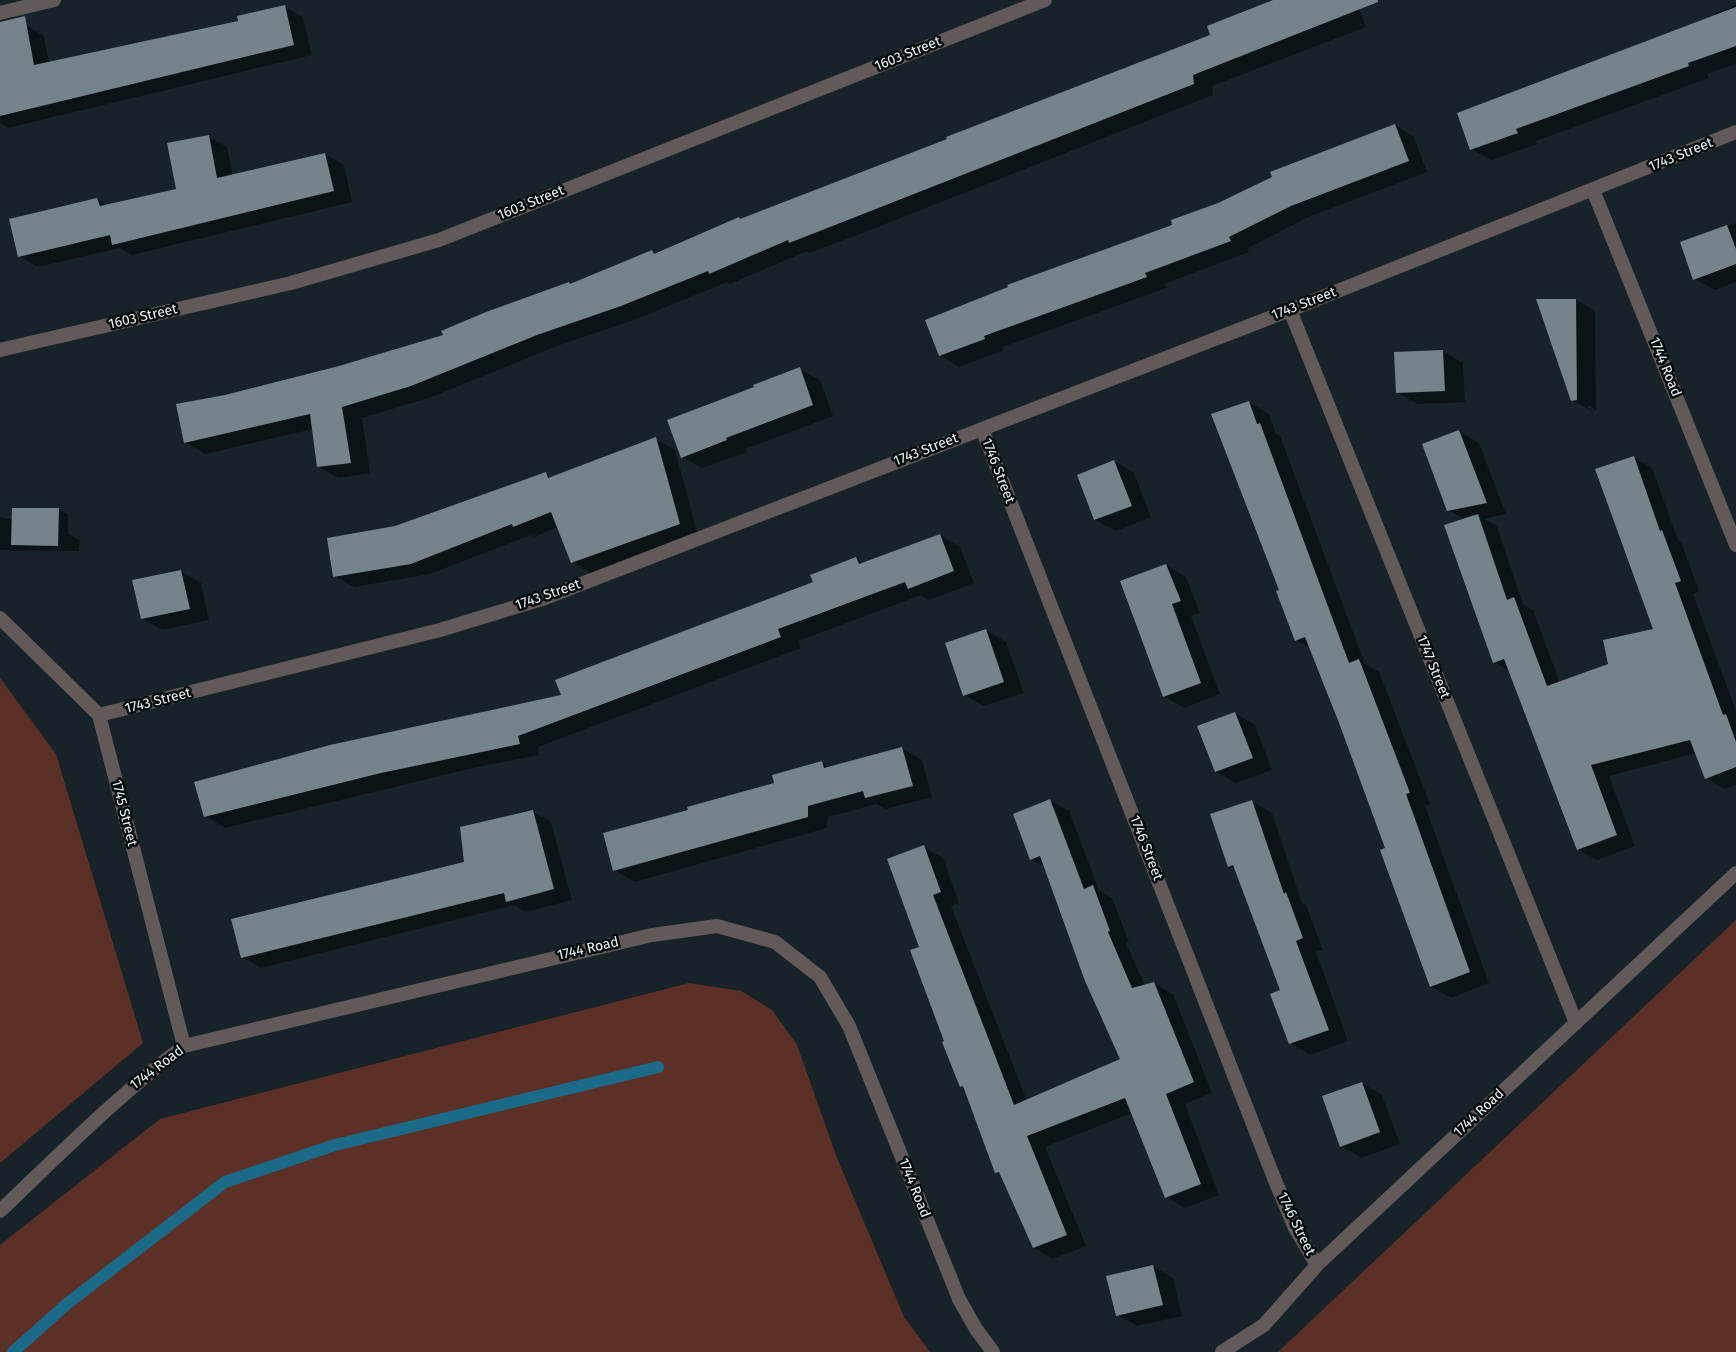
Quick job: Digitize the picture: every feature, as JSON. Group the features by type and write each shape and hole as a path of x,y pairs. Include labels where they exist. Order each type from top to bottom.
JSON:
{"street":[{"path":"0,13 54,0"},
{"name":"1603 Street","path":"0,350 291,283 439,240 1045,0"},
{"name":"1743 Street","path":"100,715 440,630 545,598 1290,310 1736,132"},
{"name":"1744 Road","path":"1593,190 1736,544"},
{"name":"1747 Street","path":"1290,310 1576,1023"},
{"name":"1746 Street","path":"982,429 1274,1178 1295,1228 1317,1265"},
{"path":"0,618 100,715"},
{"name":"1745 Street","path":"100,715 184,1046"},
{"name":"1744 Road","path":"1222,1352 1264,1325 1317,1265 1736,873"},
{"name":"1744 Road","path":"0,1211 103,1112 142,1078 184,1046 652,935 717,926 775,942 820,977 849,1026 959,1299 976,1329 993,1352"}],"shaded area":[{"path":"0,678 56,754 143,1043 0,1163"},
{"path":"1736,920 1736,1352 1278,1352"},
{"path":"689,983 741,991 772,1010 797,1045 837,1158 904,1317 930,1352 0,1352 0,1245 160,1119"}],"building":[{"path":"1273,0 1378,0 1378,2 1193,75 1194,84 789,243 788,240 709,274 708,271 621,306 537,335 411,386 342,407 351,463 317,467 310,414 184,443 176,404 225,395 339,366 443,335 441,331 486,312 569,282 570,284 652,250 654,254 739,217 740,219 1210,35 1207,26"},
{"path":"285,5 294,45 0,116 0,22 25,16 34,65 238,21 237,16"},
{"path":"1736,7 1736,46 1688,63 1689,66 1516,129 1518,133 1470,150 1457,113"},
{"path":"1395,124 1409,161 1291,206 1229,237 1231,241 1145,273 1147,277 984,336 985,339 939,356 925,320 1008,287 1007,285 1172,225 1171,220 1218,203 1272,177 1270,172"},
{"path":"209,135 217,178 325,153 334,191 112,245 110,235 18,257 9,219 97,198 100,206 176,189 167,143"},
{"path":"1727,225 1736,249 1736,264 1693,280 1680,242"},
{"path":"1536,299 1576,299 1577,400 1571,401"},
{"path":"1443,350 1445,391 1396,393 1394,352"},
{"path":"800,367 813,405 726,438 727,440 681,458 667,420 754,387 753,385"},
{"path":"1249,401 1257,424 1260,423 1349,663 1359,659 1410,793 1406,794 1470,972 1430,987 1380,850 1385,848 1339,723 1305,637 1295,641 1276,591 1279,590 1211,414"},
{"path":"1459,430 1487,503 1447,511 1422,444"},
{"path":"656,437 680,524 571,563 551,512 513,527 512,524 411,564 333,577 327,538 395,526 546,472 548,478"},
{"path":"1634,456 1660,531 1662,530 1681,581 1675,583 1723,715 1726,714 1736,742 1736,767 1705,779 1690,740 1591,765 1617,835 1577,850 1504,659 1493,663 1444,525 1478,514 1507,600 1514,597 1547,686 1608,664 1603,640 1653,629 1595,469"},
{"path":"1114,460 1132,506 1094,520 1077,475"},
{"path":"12,508 59,508 58,546 11,545"},
{"path":"940,534 954,571 908,589 905,582 778,629 781,637 518,736 520,744 381,773 204,817 194,782 330,745 561,695 555,680 813,582 810,575 856,557 859,564"},
{"path":"1166,564 1181,601 1172,604 1201,683 1163,697 1120,581"},
{"path":"181,570 190,609 141,619 132,580"},
{"path":"986,629 1004,682 963,696 945,643"},
{"path":"1235,712 1253,758 1215,772 1197,726"},
{"path":"902,747 913,786 865,798 863,791 808,806 808,817 613,871 603,833 688,810 687,807 774,783 772,775 822,761 824,768"},
{"path":"1050,799 1084,889 1093,885 1110,931 1108,932 1132,988 1154,982 1194,1082 1166,1094 1201,1184 1165,1198 1125,1098 1027,1136 1067,1235 1033,1248 999,1172 995,1173 963,1086 960,1087 942,1042 944,1041 910,950 919,947 887,859 924,845 941,892 933,895 1014,1105 1120,1059 1085,981 1040,856 1030,860 1013,814"},
{"path":"1252,800 1284,894 1286,892 1303,938 1296,941 1329,1030 1289,1044 1270,994 1280,990 1233,865 1228,867 1210,814"},
{"path":"533,810 554,889 506,902 504,893 241,958 231,919 464,862 460,827"},
{"path":"1362,1082 1380,1132 1340,1147 1322,1096"},
{"path":"1153,1265 1163,1305 1116,1316 1106,1276"}],"waterway":[{"path":"13,1352 68,1303 225,1182 335,1145 658,1067"}]}
